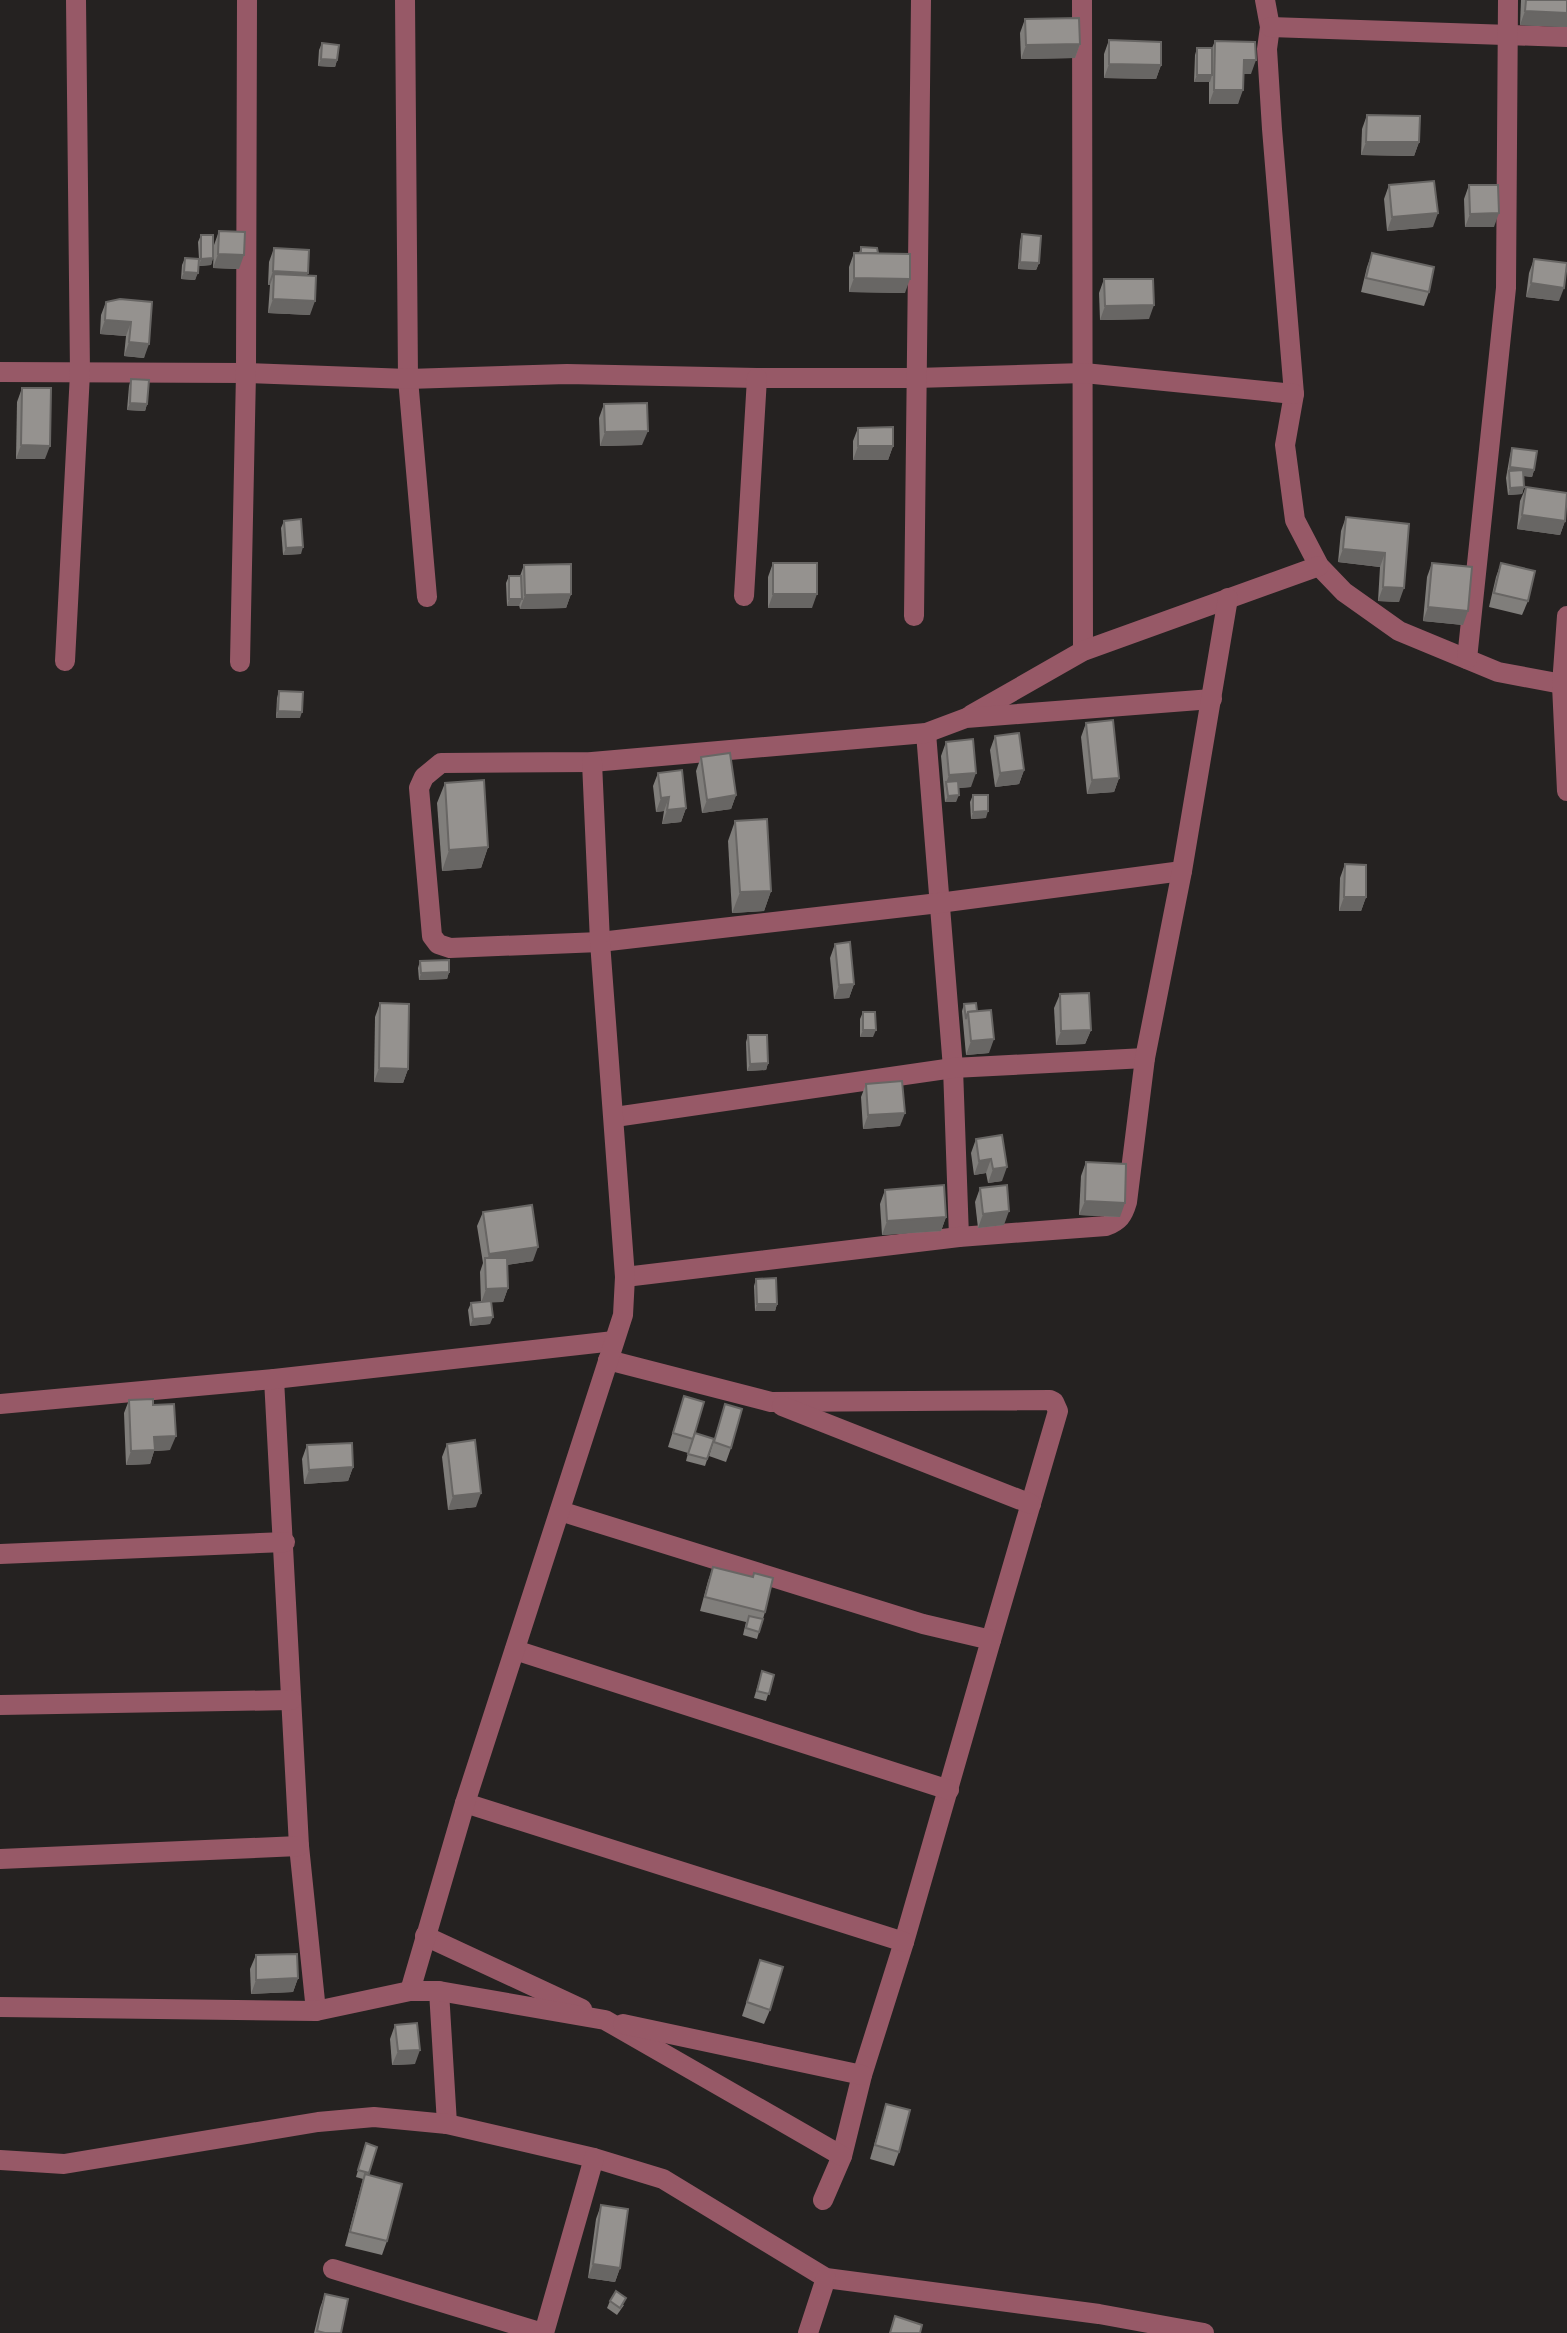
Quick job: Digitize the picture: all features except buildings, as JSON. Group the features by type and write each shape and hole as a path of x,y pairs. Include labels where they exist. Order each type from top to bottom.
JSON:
{"street":[{"path":"65,661 80,373 76,0"},
{"path":"240,662 246,373 247,0"},
{"path":"405,0 408,379 427,597"},
{"path":"914,616 921,0"},
{"path":"1082,0 1083,651"},
{"path":"1265,0 1270,27 1267,49 1271,115 1294,394 1285,445 1295,520 1319,566 1344,592 1399,631 1498,672 1565,685"},
{"path":"1467,659 1506,288 1508,0"},
{"path":"1270,27 1567,37"},
{"path":"0,372 246,373 408,379 567,374 916,378 1084,373 1294,394"},
{"path":"744,596 757,378"},
{"path":"1182,871 600,942 450,948 438,944 432,936 419,788 424,777 441,763 592,762 926,733 966,718 1083,651 1319,566"},
{"path":"625,1277 959,1237 1106,1226 1117,1222 1127,1202 1145,1058 1182,871 1228,598"},
{"path":"1567,616 1567,791"},
{"path":"966,718 1212,699"},
{"path":"926,733 953,1068 959,1237"},
{"path":"410,1991 465,1803 623,1315 625,1277 600,942 592,762"},
{"path":"615,1117 953,1068 1145,1058"},
{"path":"0,1404 611,1350 771,1402 1031,1504"},
{"path":"274,1379 299,1846 316,2011"},
{"path":"771,1402 1050,1400 1058,1411 949,1790 862,2075 842,2156 823,2200"},
{"path":"560,1511 923,1624 991,1640"},
{"path":"0,1554 285,1542"},
{"path":"515,1650 949,1790"},
{"path":"0,1705 291,1700"},
{"path":"465,1803 904,1942"},
{"path":"0,1859 299,1846"},
{"path":"425,1936 605,2020 842,2156"},
{"path":"0,2007 316,2011 410,1991 439,1991 605,2020 862,2075"},
{"path":"439,1991 447,2124"},
{"path":"0,2160 64,2164 318,2122 374,2117 447,2124 594,2158 663,2179 826,2278 1096,2324 1204,2333"},
{"path":"333,2269 544,2333 594,2158"},
{"path":"808,2333 826,2278"}]}
